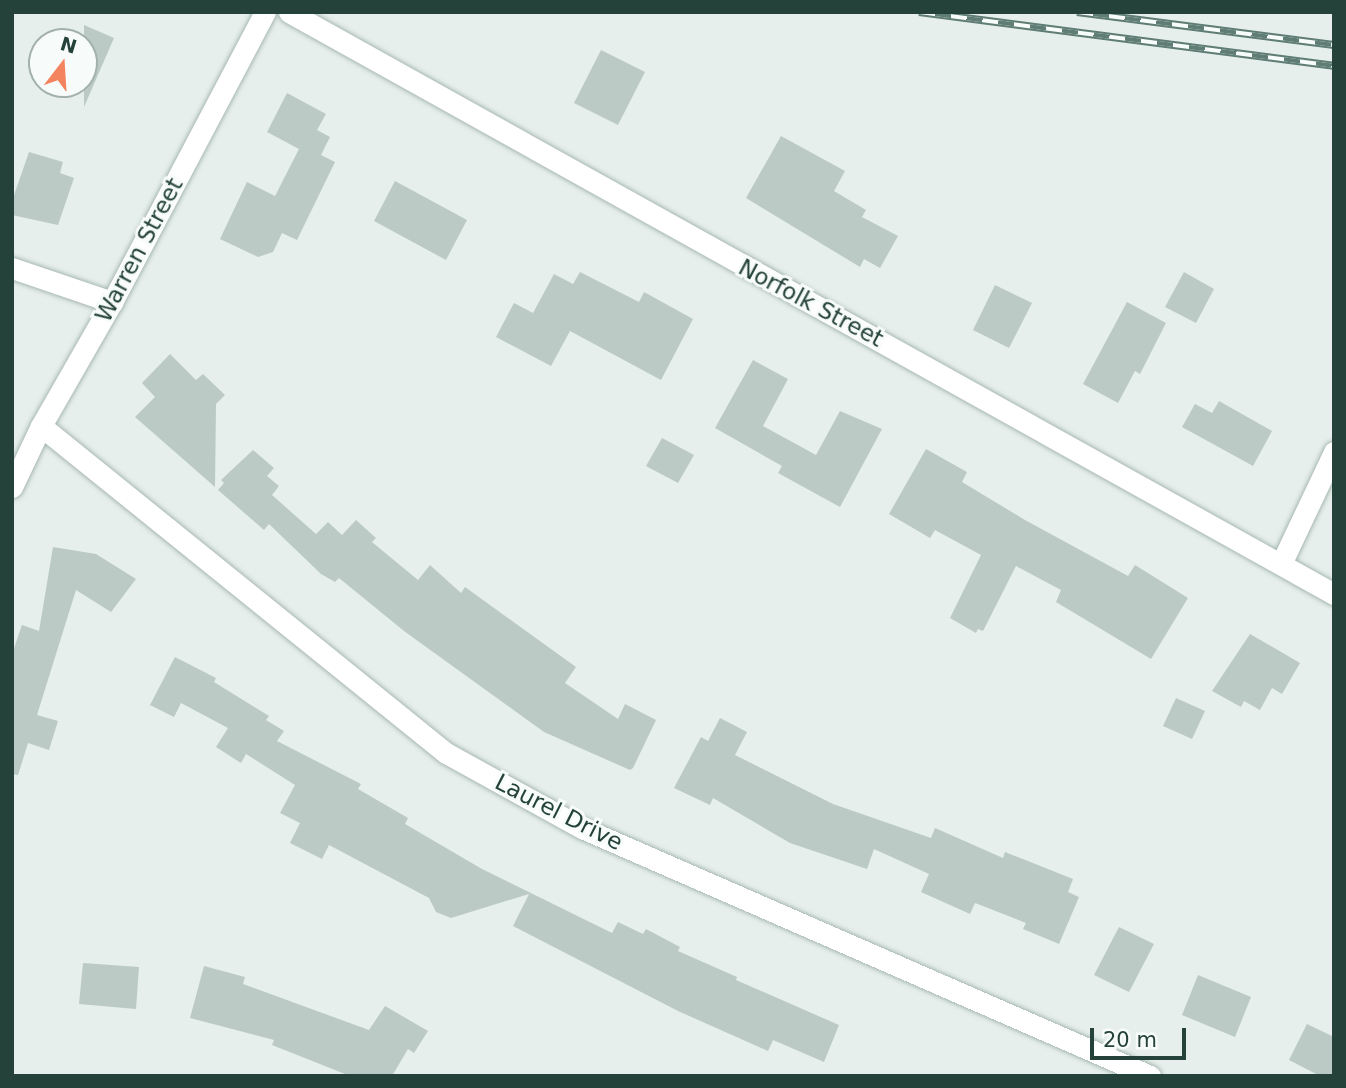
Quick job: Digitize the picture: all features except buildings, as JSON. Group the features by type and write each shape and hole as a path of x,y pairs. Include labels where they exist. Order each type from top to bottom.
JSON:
{"street":[{"name":"Warren Street","path":"12,487 41,426 112,302 265,12"},
{"name":"Norfolk Street","path":"289,12 1334,594"},
{"path":"12,268 112,302"},
{"name":"Laurel Drive","path":"41,426 446,753 582,828 1150,1076"},
{"path":"1281,564 1334,452"}],"railway":[{"path":"919,12 1334,66"},
{"path":"1077,12 1334,45"}]}
